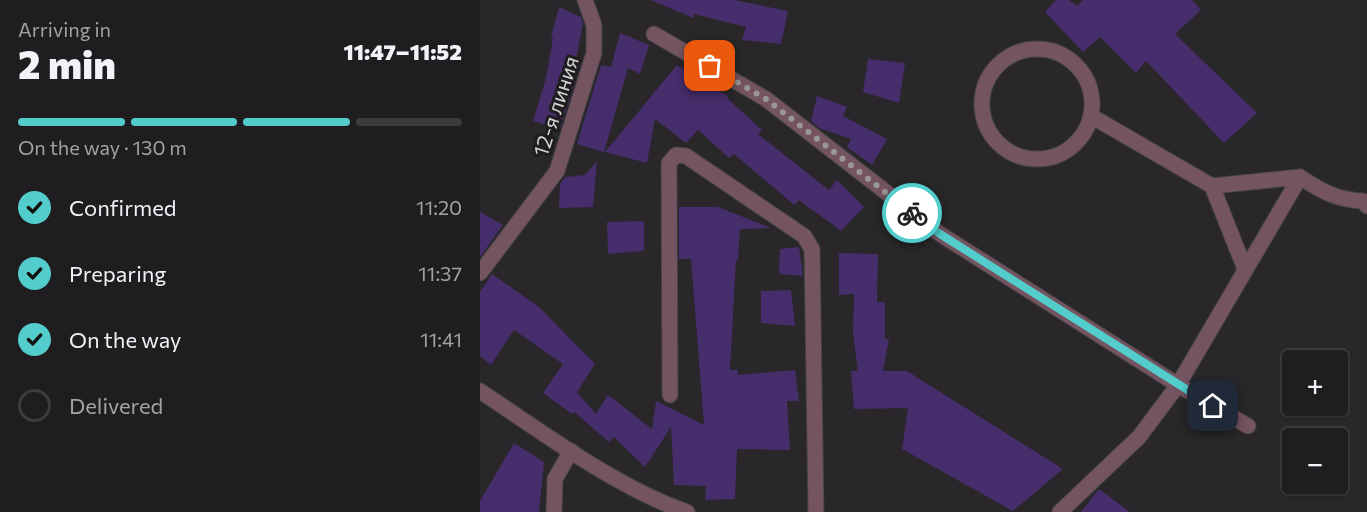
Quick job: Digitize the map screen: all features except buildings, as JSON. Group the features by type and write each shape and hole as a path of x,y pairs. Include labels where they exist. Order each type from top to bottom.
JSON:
{"street":[{"name":"12-я линия","path":"480,273 557,171 594,53 594,26 585,0"},
{"path":"654,34 766,99 940,234 1178,385 1248,426"},
{"path":"1043,48 1065,56 1082,71 1092,93 1091,116 1082,137 1064,153 1042,159 1019,156 999,144 985,126 981,103 986,80 1000,61 1020,50 1043,48"},
{"path":"1091,116 1212,186 1300,177 1328,195 1345,200 1366,202"},
{"path":"670,395 669,163 676,155 686,156 804,236 812,249 816,512"},
{"path":"1060,512 1139,437 1178,385 1300,177"},
{"path":"1212,186 1245,269"},
{"path":"480,391 571,451 664,504 687,512"},
{"path":"554,512 555,479 571,451"}],"way so far":[{"path":"710,66 766,99 912,213"}],"route":[{"path":"912,213 940,234 1213,406"}]}
